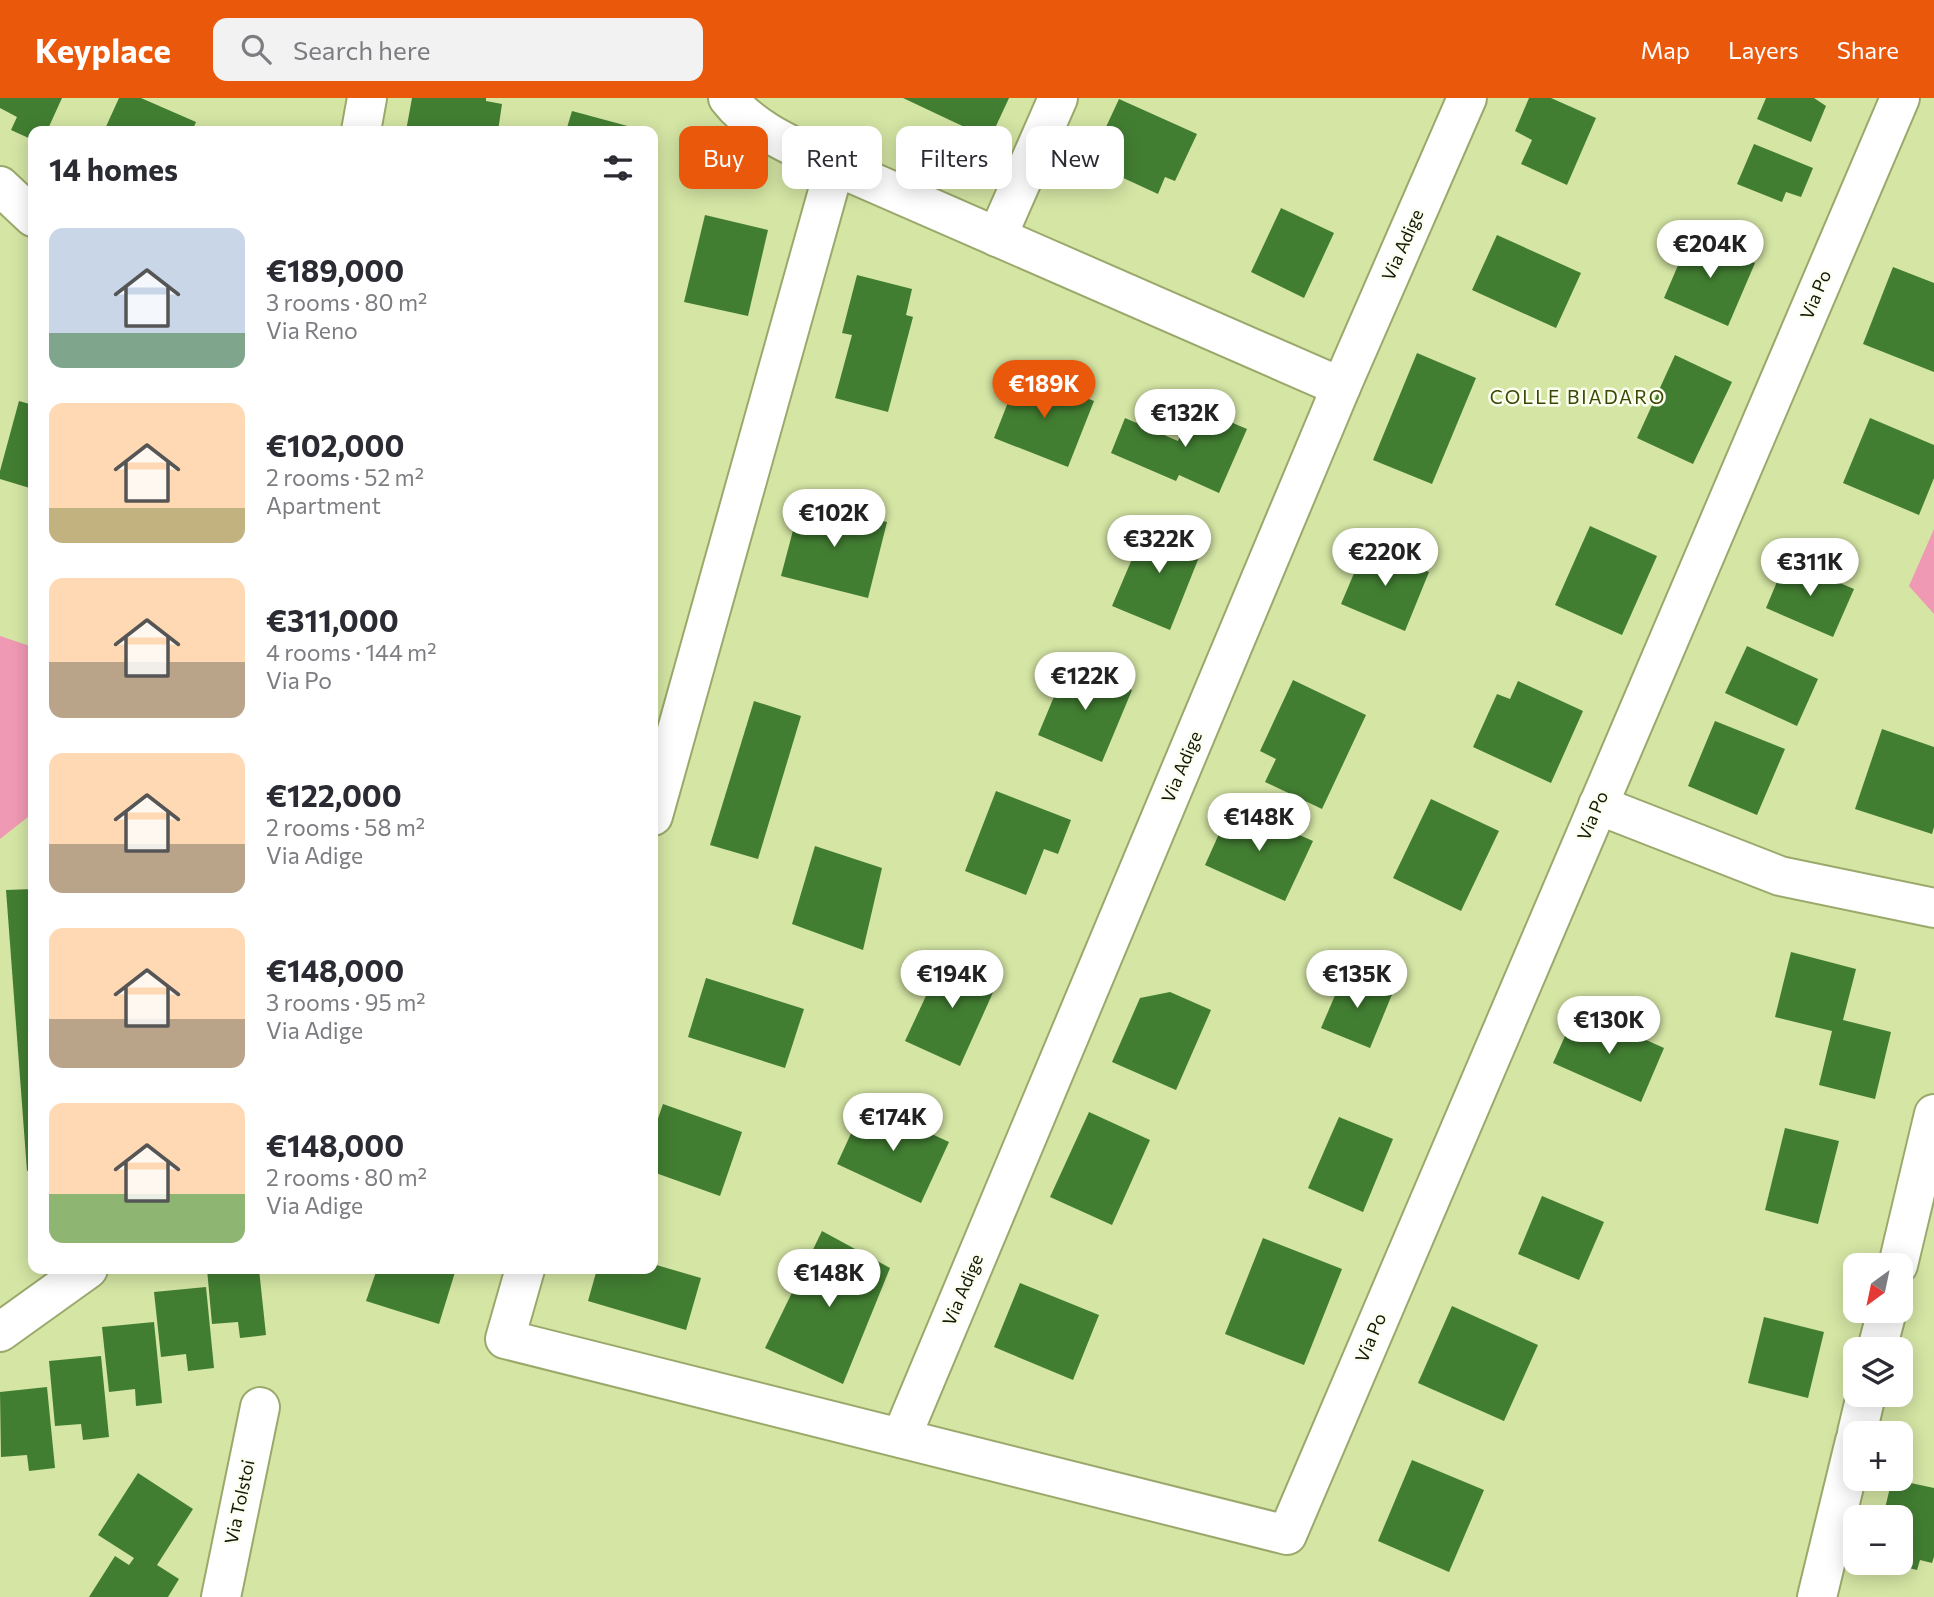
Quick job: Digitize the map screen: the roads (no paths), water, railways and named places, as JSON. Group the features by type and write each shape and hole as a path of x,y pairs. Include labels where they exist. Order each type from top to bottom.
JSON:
{"street":[{"path":"362,126 367,98"},
{"path":"728,98 747,117 782,140"},
{"path":"997,237 1058,98"},
{"name":"Via Adige","path":"901,1438 1341,387 1467,98"},
{"name":"Via Po","path":"901,1438 1287,1535 1900,98"},
{"path":"0,186 28,212"},
{"path":"882,187 1341,387"},
{"path":"658,798 829,189"},
{"path":"1598,805 1780,876 1934,908"},
{"path":"1901,1253 1934,1114"},
{"path":"0,1332 81,1274"},
{"path":"524,1274 505,1339 901,1438"},
{"name":"Via Tolstoi","path":"221,1597 260,1407"},
{"path":"1817,1597 1843,1490"}],"district":[{"name":"COLLE BIADARO","path":"1578,397"}]}
